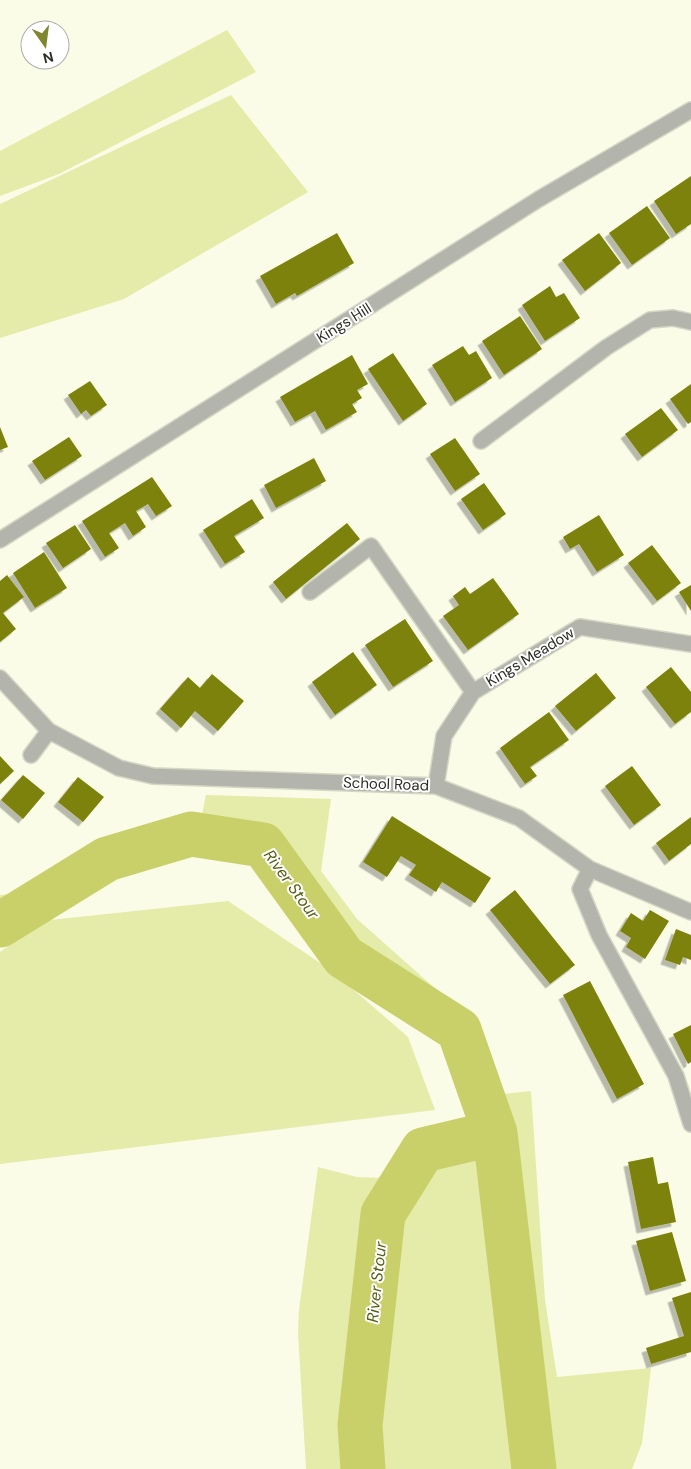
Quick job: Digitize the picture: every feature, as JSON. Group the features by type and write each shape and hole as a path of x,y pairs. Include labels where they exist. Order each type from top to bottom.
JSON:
{"street":[{"name":"Kings Hill","path":"0,540 539,199 691,110"},
{"path":"481,441 607,347 650,320 673,318 691,322"},
{"path":"310,592 371,546 473,692"},
{"name":"Kings Meadow","path":"436,786 444,736 473,692 580,627 691,644"},
{"name":"School Road","path":"0,678 49,731 119,768 153,776 436,786 519,818 590,869 691,912"},
{"path":"31,755 49,731"},
{"path":"590,869 580,889 599,935 676,1076 691,1124"}],"green space":[{"path":"227,30 256,72 59,174 0,196 0,151"},
{"path":"231,95 308,192 124,299 0,338 0,204"},
{"path":"206,795 331,799 321,871 357,919 465,1015 503,1094 472,1090 462,1058 435,1022 337,963 260,866 219,849 177,850 114,869 19,931 0,939 0,895 11,894 87,851 201,819"},
{"path":"228,901 332,971 408,1037 435,1110 0,1164 0,952 41,921"},
{"path":"531,1091 545,1300 557,1377 651,1368 642,1443 632,1469 548,1469 510,1173 507,1113 503,1094"},
{"path":"475,1142 523,1469 368,1469 368,1418 393,1228 407,1193 416,1177 430,1165"},
{"path":"318,1167 357,1177 384,1178 375,1207 367,1248 358,1321 351,1418 353,1469 306,1469 298,1332 299,1310"}],"building":[{"path":"691,176 691,224 676,234 654,201"},
{"path":"647,206 670,238 632,265 609,233"},
{"path":"337,233 354,263 297,296 295,293 276,304 260,276"},
{"path":"599,233 621,263 585,291 562,260"},
{"path":"550,286 556,297 564,293 580,318 545,341 522,305"},
{"path":"520,316 542,349 504,375 482,341"},
{"path":"463,346 469,355 476,351 492,378 455,402 432,365"},
{"path":"393,353 427,404 403,421 368,369"},
{"path":"352,355 368,384 357,390 362,398 352,404 357,412 326,430 315,411 295,422 280,397"},
{"path":"90,381 107,405 91,416 86,410 81,414 68,395"},
{"path":"691,384 691,422 688,424 670,399"},
{"path":"661,408 678,430 642,457 625,434"},
{"path":"0,427 8,447 0,450"},
{"path":"69,437 82,456 45,480 32,461"},
{"path":"455,438 480,474 455,491 430,454"},
{"path":"314,458 326,481 276,508 264,485"},
{"path":"152,477 172,506 156,516 148,504 136,511 146,527 133,536 125,523 109,533 119,548 105,557 82,521"},
{"path":"484,483 506,514 483,530 461,499"},
{"path":"252,499 264,518 234,536 245,552 225,564 203,530"},
{"path":"599,515 624,555 597,572 579,544 570,549 563,537"},
{"path":"347,523 360,539 286,599 273,582"},
{"path":"75,525 91,549 63,568 46,543"},
{"path":"652,545 681,583 657,601 628,563"},
{"path":"44,552 67,588 35,608 13,573"},
{"path":"7,575 24,597 3,613 16,629 0,642 0,581"},
{"path":"493,578 519,614 468,650 443,616 459,605 453,596 465,587 470,594"},
{"path":"691,585 691,611 679,592"},
{"path":"405,619 433,661 393,687 365,645"},
{"path":"353,652 377,685 335,715 312,682"},
{"path":"671,667 691,692 691,712 675,724 646,687"},
{"path":"596,673 616,698 576,731 555,706"},
{"path":"212,674 244,701 218,731 195,711 181,728 160,709 188,677 200,688"},
{"path":"549,712 569,740 530,767 537,776 525,784 500,748"},
{"path":"0,756 14,771 0,784"},
{"path":"632,766 661,805 634,825 605,786"},
{"path":"23,775 45,793 23,819 1,800"},
{"path":"78,777 104,797 83,822 58,802"},
{"path":"392,816 491,878 475,903 442,882 436,892 409,875 416,865 401,856 387,877 363,862"},
{"path":"691,817 691,844 669,861 656,843"},
{"path":"515,890 575,965 550,984 490,910"},
{"path":"650,910 669,921 645,959 626,947 631,938 620,931 631,913 643,921"},
{"path":"676,929 691,935 691,960 683,957 680,965 665,960"},
{"path":"590,981 644,1084 617,1099 563,995"},
{"path":"691,1025 691,1062 688,1064 673,1034"},
{"path":"653,1157 658,1184 668,1182 676,1222 641,1229 628,1162"},
{"path":"672,1232 686,1281 650,1291 636,1241"},
{"path":"691,1292 691,1352 651,1364 646,1348 684,1336 672,1298"}],"waterway":[{"name":"River Stour","path":"0,925 107,859 191,834 263,845 344,957 459,1030 495,1133 423,1150 383,1214 360,1425 363,1469"},
{"name":"River Stour","path":"495,1133 534,1469"}]}
